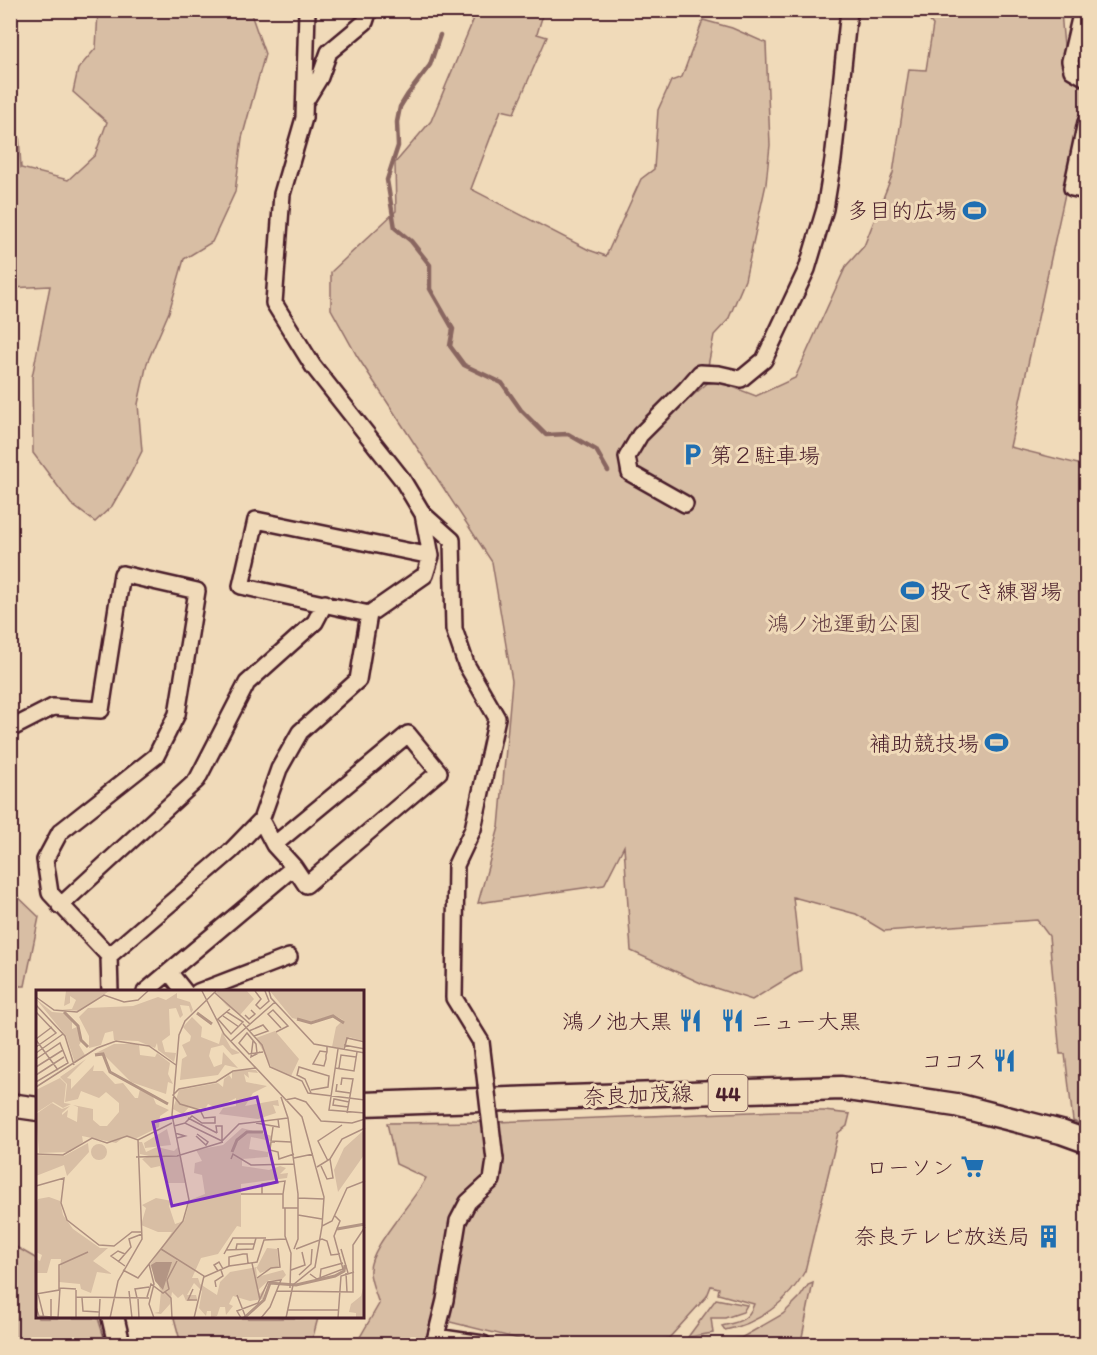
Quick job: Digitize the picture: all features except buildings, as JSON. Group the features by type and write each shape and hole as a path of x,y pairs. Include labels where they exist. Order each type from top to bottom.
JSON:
{"main road":[{"name":"奈良加茂線","path":"364,1104 841,1088 956,1105 1061,1132 1086,1141"},
{"path":"10,1105 36,1109"},
{"path":"113,1319 119,1344"}],"street":[{"path":"307,10 304,118 282,194 274,303 313,366 402,479 423,514 452,540 454,629 466,664 497,718 473,829 456,865 454,998 481,1042 495,1160 492,1180 468,1202 459,1221 435,1341 483,1344"},
{"path":"304,102 320,77 329,52 365,22 369,10"},
{"path":"685,504 630,473 627,457 640,435 700,373 741,379 764,360 807,269 825,209 834,160 849,10"},
{"path":"1082,10 1070,62 1072,70 1086,78"},
{"path":"1086,122 1072,188 1086,191"},
{"path":"109,956 231,851 261,820 279,769 300,732 358,680 369,614 425,575 431,556 423,514"},
{"path":"369,614 241,586 256,520 431,556"},
{"path":"10,729 53,707 100,710 122,574 197,591 177,714 156,756 60,832 45,860 50,893 109,956 110,990"},
{"path":"60,906 196,780 247,683 315,622 325,603"},
{"path":"261,820 274,845 294,867 306,885 438,772 408,734 274,845"},
{"path":"147,990 294,867"},
{"path":"203,990 289,957"},
{"path":"169,972 183,990"}],"green space":[{"path":"98,11 250,11 265,54 242,138 235,192 212,242 184,259 169,312 147,363 138,404 142,451 112,506 95,522 71,504 33,453 32,377 50,286 11,288 10,98 18,117 21,168 68,180 95,155 107,122 73,92 78,69 96,48"},
{"name":"鴻ノ池運動公園","path":"477,11 544,11 537,34 547,37 514,113 501,110 471,189 589,250 606,256 641,179 654,169 658,110 671,81 682,77 703,20 732,28 766,43 770,145 766,184 745,280 728,320 714,335 708,366 695,371 639,425 620,455 620,472 651,432 712,379 756,396 795,378 846,266 864,246 893,173 909,69 926,70 933,25 921,11 1061,11 1069,68 1074,79 1085,89 1086,97 1010,447 1086,466 1086,1127 1073,1121 1065,1054 1060,1054 1049,936 1037,920 884,931 856,914 793,897 801,970 752,1000 703,984 631,951 624,846 604,885 478,903 499,827 512,681 492,562 357,356 331,309 331,272 396,211 395,163 431,121"},
{"path":"12,891 39,917 25,986 11,986 10,898"},
{"path":"824,1111 850,1114 847,1126 838,1133 805,1271 790,1292 761,1317 725,1330 722,1326 738,1322 749,1314 754,1304 718,1294 719,1288 711,1286 707,1296 669,1338 644,1344 539,1344 446,1321 457,1272 463,1228 472,1210 490,1193 498,1181 496,1122"},
{"path":"483,1122 489,1171 487,1178 469,1193 430,1344 356,1344 379,1304 370,1273 376,1251 426,1178 396,1164 387,1123"},
{"path":"11,1244 36,1258 36,1319 98,1319 106,1344 11,1344"},
{"path":"813,1283 799,1344 692,1344 741,1338 783,1314 808,1285"},
{"path":"716,1299 747,1305 743,1312 725,1318 711,1318 713,1333 688,1337"},
{"path":"174,1319 318,1319 311,1344 181,1344"}],"waterway":[{"path":"440,35 430,65 400,107 397,122 398,146 387,180 395,228 411,241 430,265 430,289 453,329 450,346 464,365 502,383 521,410 546,435 568,434 596,450 608,471"}],"place":[{"name":"多目的広場","path":"975,210"},
{"name":"第２駐車場","path":"692,455"},
{"name":"投てき練習場","path":"912,591"},
{"name":"補助競技場","path":"997,743"},
{"name":"鴻ノ池大黒","path":"690,1021"},
{"name":"ニュー大黒","path":"733,1021"},
{"name":"ココス","path":"1005,1061"},
{"name":"ローソン","path":"972,1167"},
{"name":"奈良テレビ放送局","path":"1048,1236"}]}
